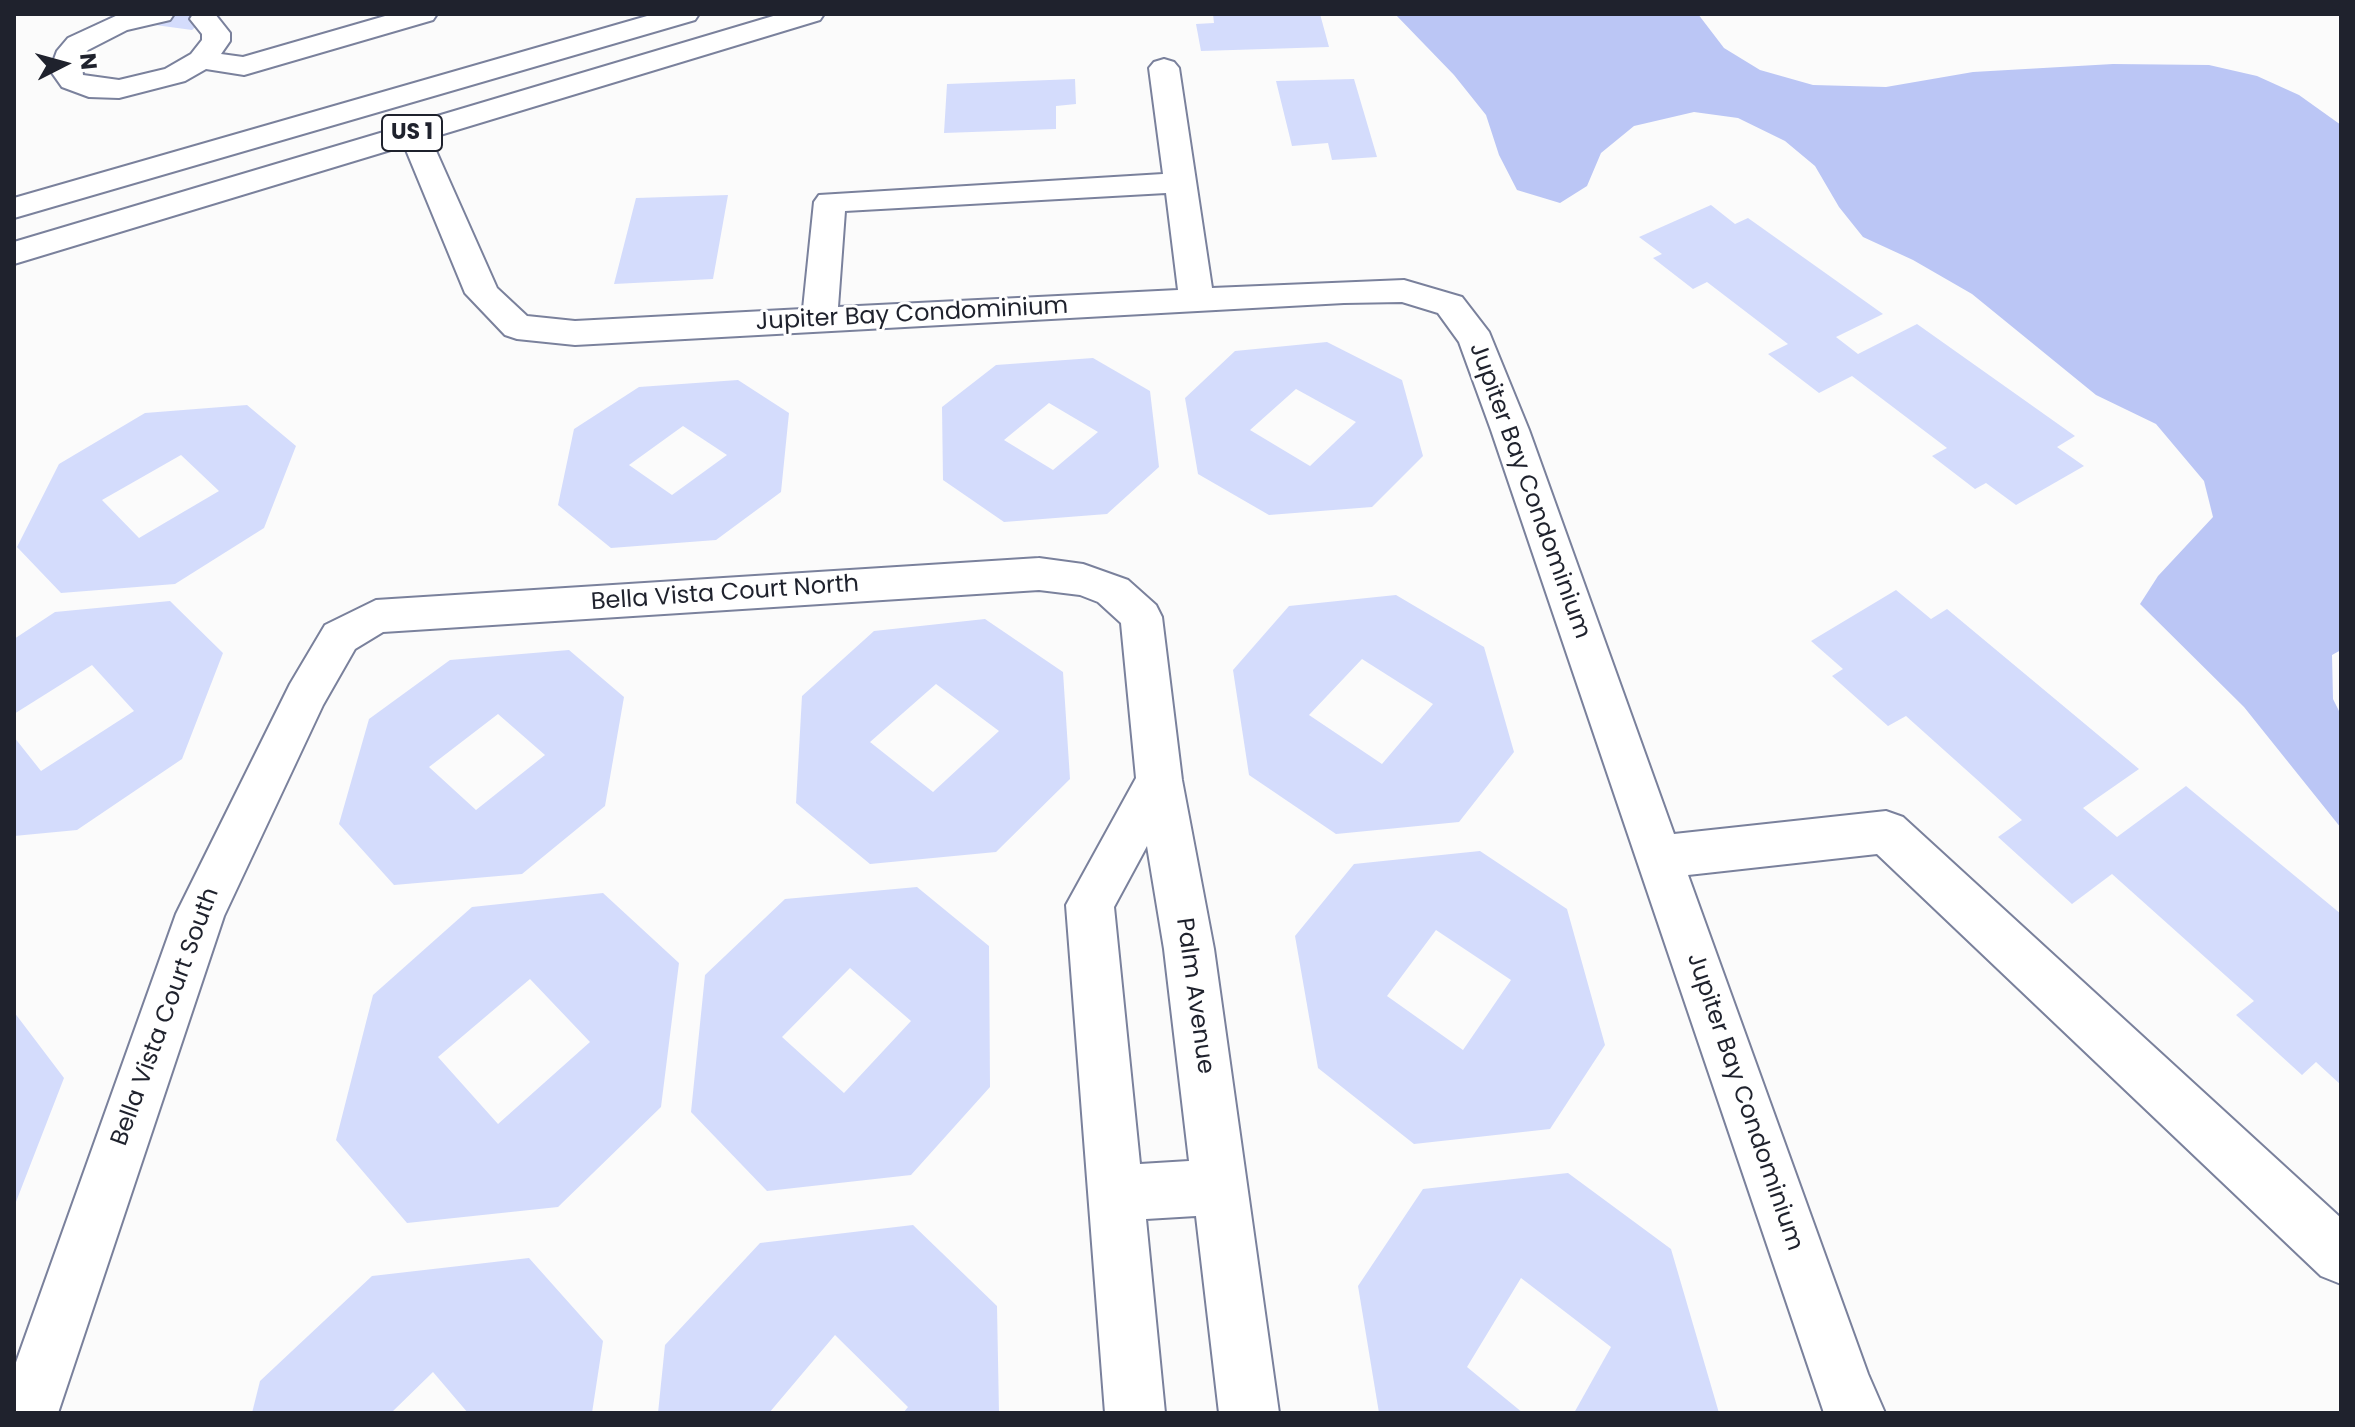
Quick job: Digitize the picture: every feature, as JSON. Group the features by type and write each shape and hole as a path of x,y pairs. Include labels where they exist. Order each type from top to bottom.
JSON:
{"street":[{"path":"160,14 118,23 78,44 67,57 65,70 72,81 89,88 119,89 147,85 175,75 201,60 216,41 216,33 204,19"},
{"path":"201,60 244,66 423,14"},
{"name":"US 1","path":"14,208 685,14"},
{"path":"469,115 543,76 715,27 734,14"},
{"name":"US 1","path":"14,253 810,14"},
{"path":"1164,68 1197,300"},
{"name":"Jupiter Bay Condominium","path":"414,133 482,293 517,327 575,333 1404,291 1450,305 1476,340 1510,430 1855,1413"},
{"path":"819,320 830,202 1180,183"},
{"name":"Bella Vista Court North","path":"340,637 376,616 1039,574 1083,580 1113,591"},
{"name":"Palm Avenue","path":"1113,591 1141,617 1159,780 1189,949 1249,1413"},
{"name":"Bella Vista Court South","path":"28,1413 200,914 305,697 340,637"},
{"path":"1135,1413 1090,905 1159,780"},
{"path":"1659,857 1886,832 2341,1256"},
{"path":"1116,1193 1220,1187"}],"water":[{"path":"1395,14 1698,14 1724,48 1760,70 1813,85 1886,87 1973,72 2113,64 2209,65 2257,76 2299,95 2341,125 2341,650 2332,655 2333,699 2341,715 2341,828 2244,707 2140,604 2158,576 2213,517 2204,481 2156,424 2096,395 1972,294 1913,260 1863,237 1839,207 1815,166 1785,141 1738,118 1694,112 1634,126 1601,153 1587,186 1560,203 1517,190 1499,155 1486,115 1454,75"}],"building":[{"path":"161,14 210,14 192,30 148,24"},
{"path":"1213,14 1320,14 1329,47 1201,51 1196,24 1214,23"},
{"path":"1075,79 1076,104 1056,106 1056,129 944,133 947,84"},
{"path":"1354,79 1377,157 1332,160 1328,143 1292,146 1276,81"},
{"path":"728,195 713,279 614,284 636,198"},
{"path":"1711,205 1735,224 1748,218 1883,314 1836,337 1858,354 1917,324 2075,436 2057,447 2084,466 2016,505 1986,483 1975,489 1932,456 1947,448 1852,376 1819,393 1768,354 1788,344 1707,282 1693,289 1653,258 1662,254 1639,237"},
{"path":"1327,342 1402,380 1423,456 1372,507 1269,515 1198,474 1185,398 1235,351","holes":["1296,389 1356,422 1310,466 1250,430"]},
{"path":"1093,358 1150,391 1159,467 1107,514 1004,522 943,480 942,407 996,365","holes":["1049,403 1098,432 1053,470 1004,440"]},
{"path":"738,380 789,413 781,492 716,540 611,548 558,505 574,429 639,387","holes":["683,426 727,455 672,495 629,465"]},
{"path":"247,405 296,446 264,528 175,584 61,593 17,547 59,464 145,413","holes":["181,455 219,491 139,538 102,500"]},
{"path":"1896,590 1931,619 1947,609 2139,769 2083,808 2117,837 2186,786 2341,914 2341,1085 2316,1062 2302,1075 2236,1015 2254,1001 2112,874 2072,904 1998,837 2022,820 1906,716 1888,726 1832,676 1843,669 1811,641"},
{"path":"1396,595 1484,647 1514,752 1459,822 1336,834 1249,775 1233,670 1289,606","holes":["1362,659 1433,704 1382,764 1309,715"]},
{"path":"170,601 223,653 182,759 77,830 14,836 14,737 41,771 134,711 92,665 14,714 14,639 55,612"},
{"path":"985,619 1063,672 1070,779 996,852 870,864 796,803 802,696 874,631","holes":["936,684 999,731 933,792 870,742"]},
{"path":"569,650 624,697 605,806 522,874 394,885 339,824 369,719 450,660","holes":["498,714 545,755 476,810 429,767"]},
{"path":"1480,851 1567,909 1605,1045 1550,1129 1414,1144 1318,1068 1295,936 1354,864","holes":["1436,930 1511,980 1463,1050 1387,996"]},
{"path":"917,887 989,946 990,1087 911,1175 767,1191 691,1112 705,975 785,899","holes":["850,968 911,1021 844,1093 782,1037"]},
{"path":"603,893 679,963 661,1107 558,1207 407,1223 336,1140 373,995 472,907","holes":["530,979 590,1042 498,1124 438,1057"]},
{"path":"14,1012 64,1078 14,1207"},
{"path":"1568,1173 1671,1249 1719,1413 1574,1413 1611,1347 1521,1278 1467,1367 1523,1413 1379,1413 1358,1286 1423,1189"},
{"path":"913,1225 997,1306 999,1413 903,1413 908,1407 835,1335 769,1413 658,1413 665,1345 760,1243"},
{"path":"529,1258 603,1341 592,1413 468,1413 433,1372 391,1413 252,1413 260,1381 372,1276"}]}
